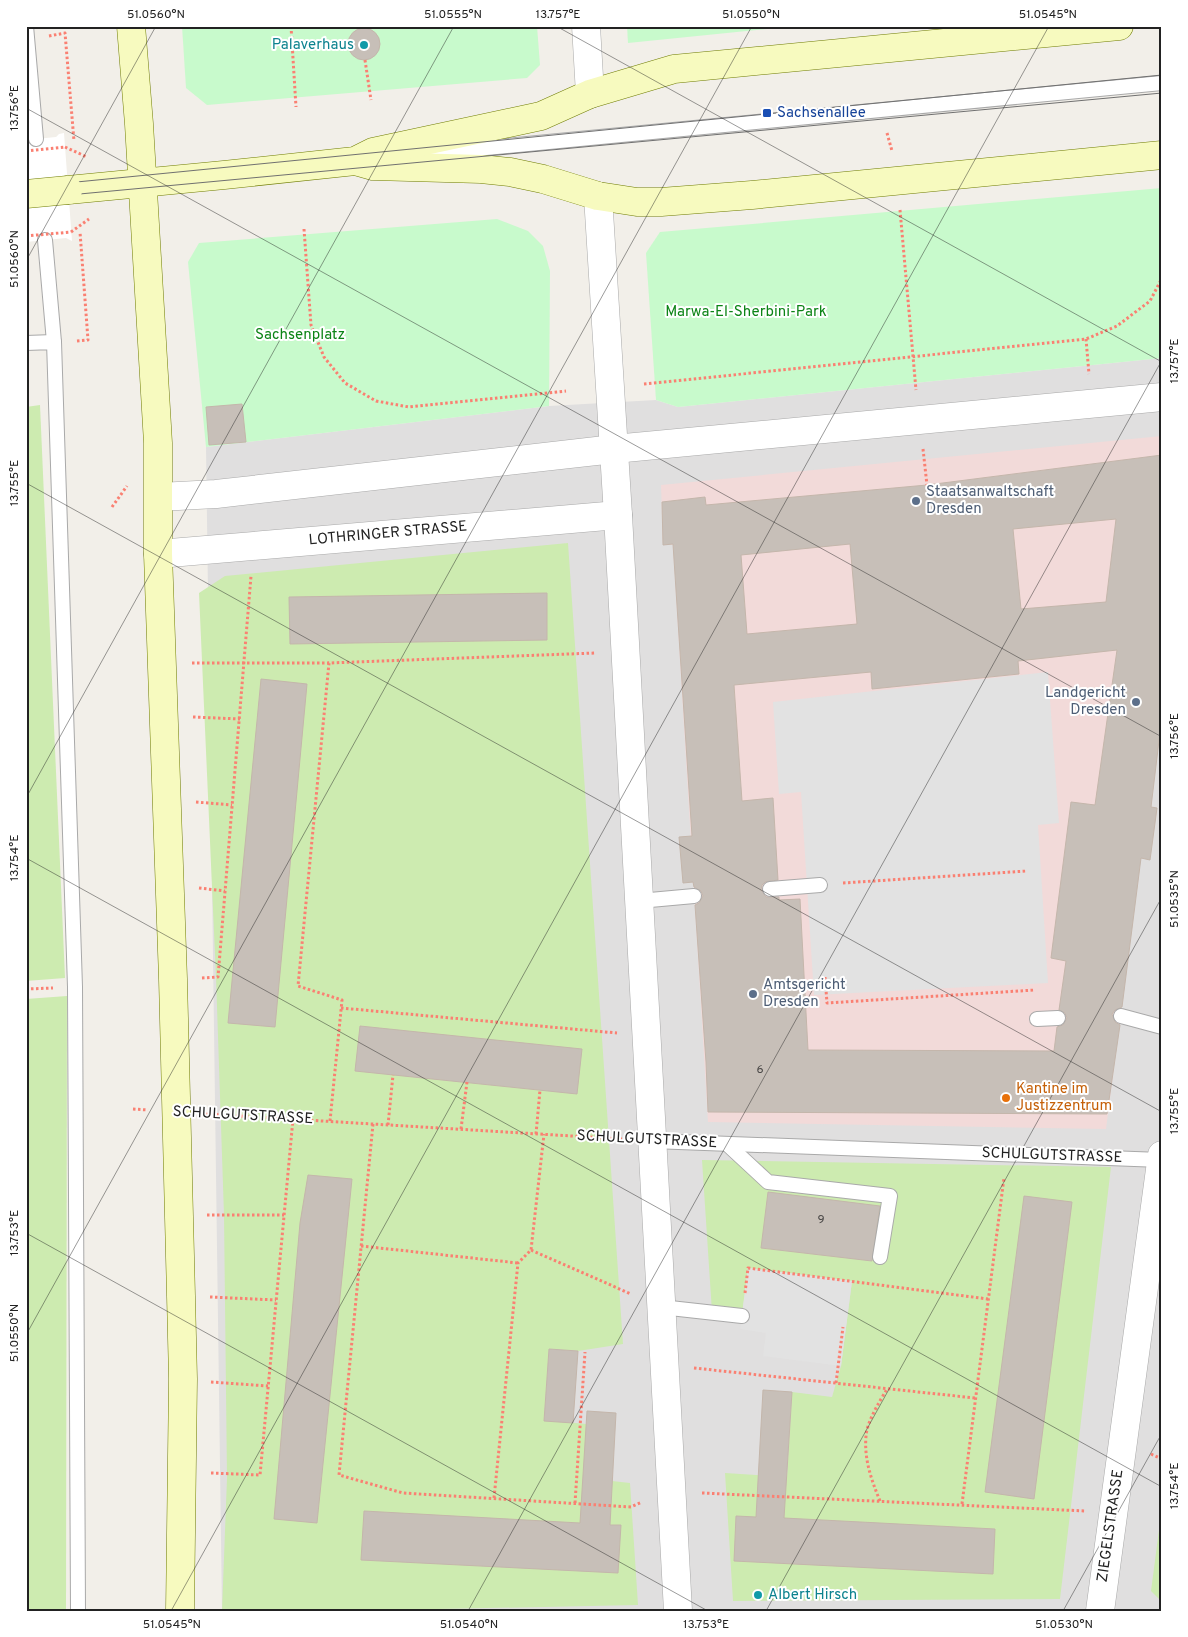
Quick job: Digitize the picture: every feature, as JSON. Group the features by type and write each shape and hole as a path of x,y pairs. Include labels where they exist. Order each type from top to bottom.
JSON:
{"main road":[{"path":"131,26 158,443 158,554 174,979 180,1215 183,1379 180,1611"},
{"path":"355,161 372,152 541,116 590,94 674,69 1119,26"},
{"path":"26,194 355,161 373,166 481,169 510,172 543,179 598,196 637,202 661,202 752,195 1162,155"}],"street":[{"path":"586,26 590,94"},
{"path":"598,196 618,515 678,1611"},
{"path":"159,496 216,494 614,449 1162,397"},
{"name":"LOTHRINGER STRASSE","path":"158,554 618,515"},
{"name":"ZIEGELSTRASSE","path":"1100,1611 1162,1155"}],"lane":[{"path":"26,26 36,139"},
{"path":"355,161 1162,84"},
{"path":"45,240 54,342 75,987 78,1611"},
{"path":"26,343 54,342"},
{"path":"770,889 820,885"},
{"path":"639,901 694,896"},
{"path":"1121,1016 1162,1027"},
{"path":"1037,1019 1058,1018"},
{"name":"SCHULGUTSTRASSE","path":"652,1141 1161,1160"},
{"path":"727,1144 768,1182 890,1196 880,1257"},
{"path":"661,1307 742,1316"}],"path":[{"path":"291,26 296,108"},
{"path":"65,34 74,141"},
{"path":"366,60 371,100"},
{"path":"886,130 893,155"},
{"path":"26,151 65,147"},
{"path":"900,204 917,398"},
{"path":"304,229 311,325 324,357 345,383 376,401 409,407 566,391"},
{"path":"26,236 71,232"},
{"path":"80,232 88,340"},
{"path":"644,384 1086,339 1117,326 1150,302 1162,278"},
{"path":"925,462 927,485"},
{"path":"174,979 218,977 254,545"},
{"path":"163,663 329,663 625,652"},
{"path":"329,663 298,986 342,1000 330,1122"},
{"path":"165,715 240,719"},
{"path":"168,800 232,805"},
{"path":"820,885 1027,871"},
{"path":"825,978 827,1003 1035,990"},
{"path":"342,1008 647,1036"},
{"path":"388,1125 393,1075"},
{"path":"462,1129 467,1082"},
{"path":"536,1134 540,1090"},
{"name":"SCHULGUTSTRASSE","path":"134,1109 652,1141"},
{"path":"182,1472 260,1475 293,1119"},
{"path":"373,1124 339,1474 403,1493 631,1507 671,1491 1113,1513"},
{"path":"494,1498 518,1263 531,1250 544,1134"},
{"path":"962,1504 974,1398 1007,1154"},
{"path":"180,1215 284,1215"},
{"path":"361,1246 518,1263"},
{"path":"531,1250 661,1307"},
{"path":"742,1316 748,1268 988,1299"},
{"path":"181,1296 276,1300"},
{"path":"836,1383 843,1328"},
{"path":"576,1504 585,1352"},
{"path":"665,1365 974,1398"},
{"path":"183,1379 268,1386"},
{"path":"880,1501 868,1473 866,1434 877,1405 887,1388"}],"shaded area":[{"path":"1162,358 1162,1611 222,1611 206,447 549,406 656,400 678,407"},
{"path":"1162,436 1162,693 1106,1129 708,1122 673,545 663,545 661,485"},
{"path":"1048,672 1059,823 1038,825 1048,983 814,995 801,792 779,794 773,702"},
{"path":"748,1268 852,1281 841,1366 763,1356 766,1333 740,1329"}],"green space":[{"path":"182,26 537,26 540,65 527,78 207,105 186,88"},
{"path":"627,26 796,26 628,43"},
{"name":"Marwa-El-Sherbini-Park","path":"1162,188 1162,358 678,407 656,400 646,253 660,232"},
{"name":"Sachsenplatz","path":"497,219 528,231 543,246 550,271 549,406 206,447 188,262 199,243"},
{"path":"40,405 65,978 26,981 26,407"},
{"path":"568,543 623,1344 578,1351 549,1349 544,1420 586,1424 612,1481 630,1483 638,1605 341,1611 222,1611 227,1478 224,1215 216,977 199,593 225,576"},
{"path":"67,996 66,1611 26,1611 26,999"},
{"path":"702,1160 1111,1167 1060,1599 733,1601 725,1473 787,1477 792,1392 832,1397 841,1366 852,1281 748,1268 742,1316 712,1312"},
{"path":"1162,1507 1162,1599 1159,1599 1151,1591"}],"pier":[{"path":"64,133 72,241 66,238 26,242 26,140 56,137"}],"building":[{"name":"Palaverhaus","path":"364,28 370,29 375,33 379,38 379,50 375,55 370,59 364,60 358,59 353,55 349,50 348,44 349,38 353,33 358,29"},
{"path":"242,404 246,442 209,445 206,407"},
{"name":"Landgericht Dresden","path":"1162,455 1162,716 1151,807 1157,808 1150,860 1141,858 1122,1007 1115,1010 1112,1014 1115,1022 1120,1025 1107,1114 708,1112 695,905 699,903 703,896 701,891 694,887 693,882 683,883 679,837 692,836 673,544 663,545 662,502 705,497 706,505 927,485","holes":["1116,519 1106,602 1021,609 1013,529","850,544 857,624 747,634 741,555","1117,650 1095,805 1071,802 1051,958 1066,961 1059,1010 1065,1013 1067,1018 1063,1025 1057,1027 1054,1051 808,1050 800,899 779,900 779,897 766,897 761,890 765,882 778,880 773,798 742,801 734,685 871,672 872,689 1019,674 1018,661"]},
{"path":"547,593 547,640 290,644 289,597"},
{"path":"261,679 307,684 275,1027 228,1023"},
{"path":"360,1026 582,1049 577,1094 355,1071"},
{"path":"308,1175 352,1179 317,1523 274,1519 300,1223"},
{"path":"768,1192 880,1206 872,1261 761,1248"},
{"path":"1024,1196 1072,1202 1034,1499 985,1492"},
{"path":"549,1349 578,1351 573,1423 544,1421"},
{"path":"763,1390 792,1392 784,1518 995,1529 993,1574 734,1561 736,1516 756,1517"},
{"path":"587,1411 616,1413 610,1525 621,1525 618,1573 361,1560 364,1511 580,1523"}],"tram line":[{"path":"26,187 1162,75"},
{"path":"26,199 1162,93"}],"place":[{"name":"Palaverhaus","path":"364,45"},
{"name":"Sachsenallee","path":"767,113"},
{"name":"Staatsanwaltschaft Dresden","path":"916,501"},
{"name":"Landgericht Dresden","path":"1136,702"},
{"name":"Amtsgericht Dresden","path":"753,994"},
{"name":"Kantine im Justizzentrum","path":"1006,1098"},
{"name":"Albert Hirsch","path":"758,1595"}]}
